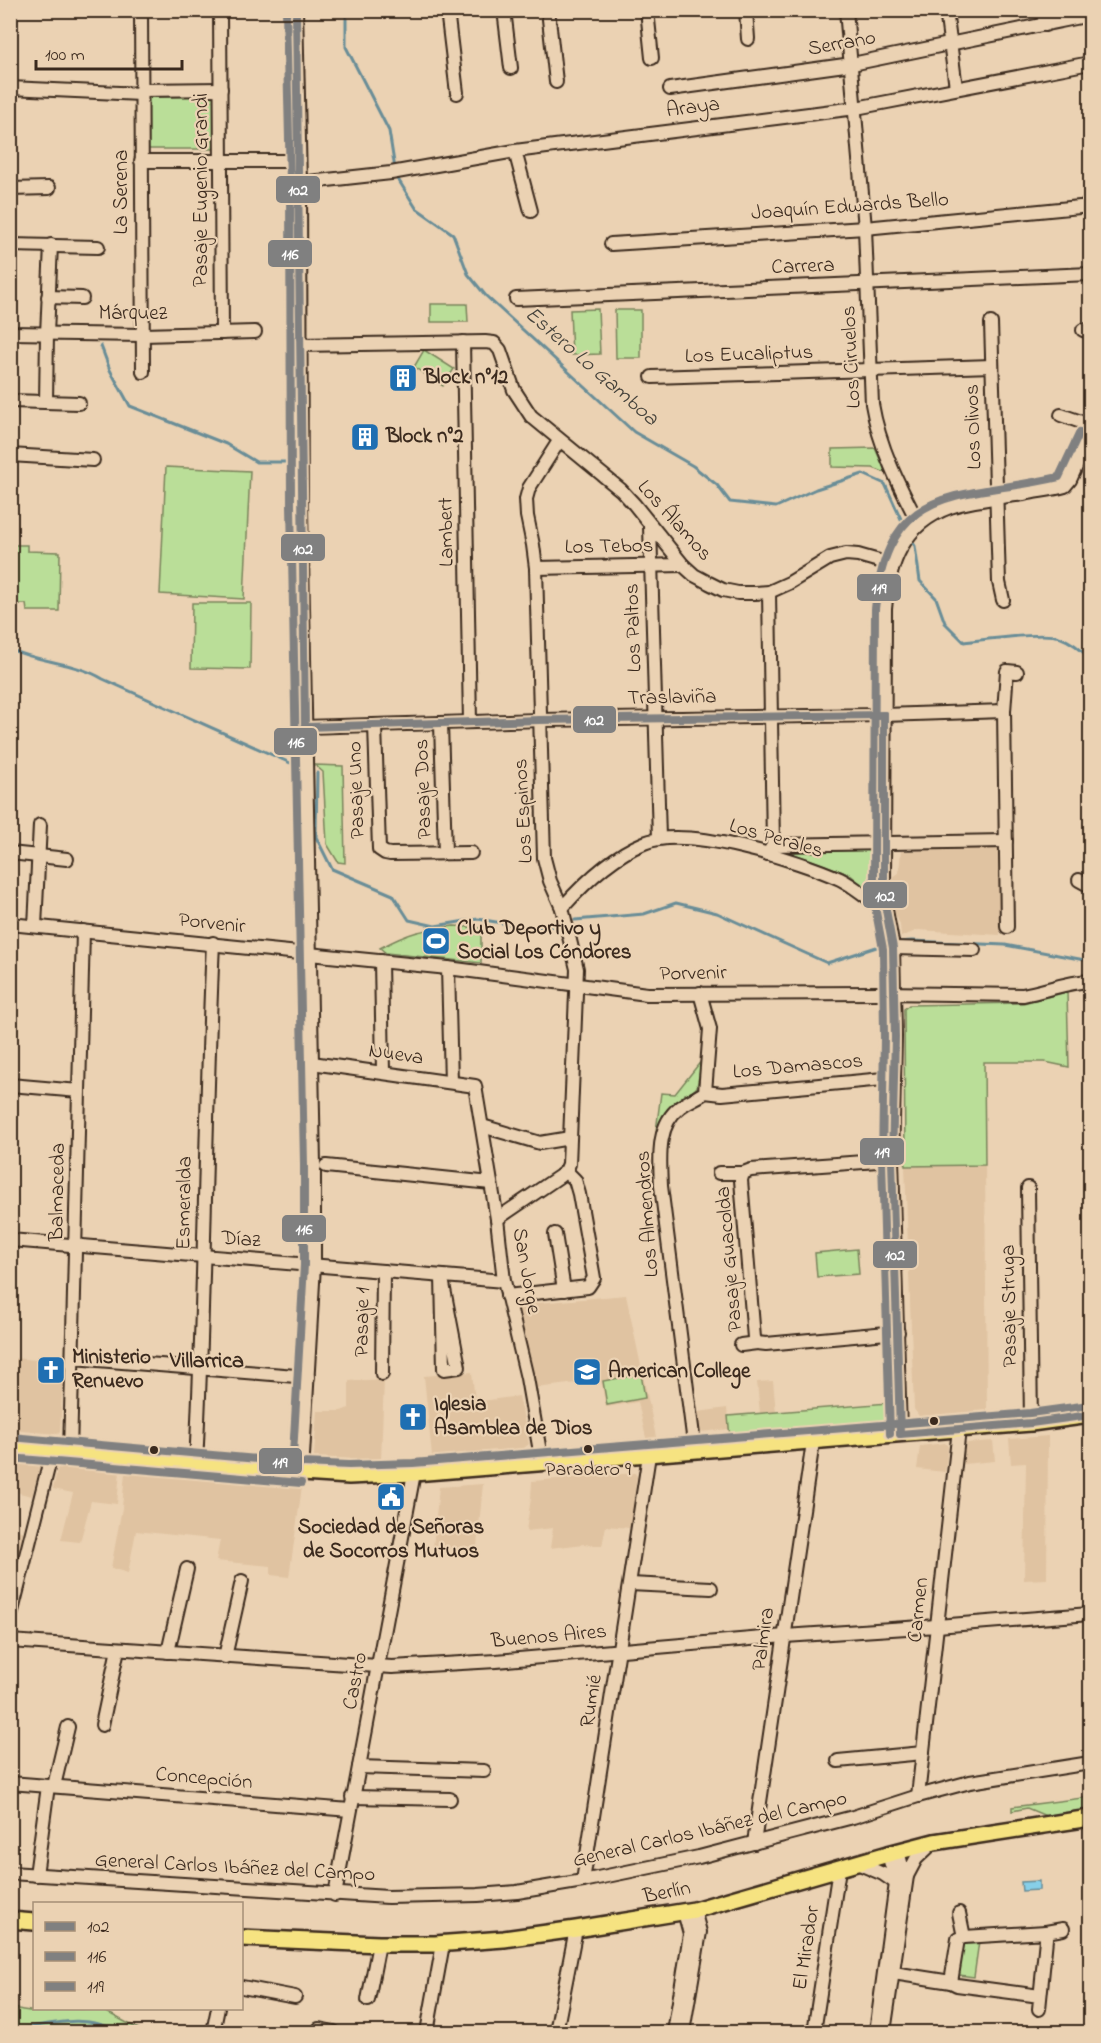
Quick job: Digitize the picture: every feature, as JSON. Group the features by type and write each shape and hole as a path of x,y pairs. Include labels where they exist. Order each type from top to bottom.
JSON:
{"main road":[{"path":"10,1448 349,1476 813,1442 1031,1423 1090,1415"},
{"name":"Berlín","path":"243,1938 379,1944 443,1944 504,1939 576,1929 689,1911 934,1842 1090,1818"},
{"path":"10,1920 33,1922"}],"street":[{"name":"La Serena","path":"141,10 143,372"},
{"name":"Pasaje Eugenio Grandi","path":"220,10 222,333"},
{"path":"296,10 300,183 299,345 314,1265 303,1473"},
{"path":"447,10 457,93"},
{"path":"504,10 511,68"},
{"path":"548,10 556,82"},
{"path":"647,10 652,58"},
{"path":"746,10 748,39"},
{"name":"Los Ciruelos","path":"846,10 865,228 872,404 890,464 917,526"},
{"path":"946,10 956,88"},
{"path":"1043,10 1045,24"},
{"name":"Serrano","path":"670,89 852,64 1090,15"},
{"name":"Araya","path":"300,183 391,173 515,151 856,108 1090,63"},
{"path":"10,88 141,92 220,90"},
{"path":"515,151 531,211"},
{"path":"141,161 299,161"},
{"path":"10,189 49,188"},
{"name":"Joaquín Edwards Bello","path":"611,244 865,228 1090,206"},
{"path":"10,245 98,247"},
{"path":"46,402 51,245"},
{"name":"Carrera","path":"516,299 1090,274"},
{"path":"48,297 82,298"},
{"name":"Los Olivos","path":"991,323 999,582 1003,600"},
{"name":"Márquez","path":"10,333 143,335 255,332"},
{"name":"Lambert","path":"463,342 470,722"},
{"name":"Los Álamos","path":"299,345 494,343 500,350 514,390 526,410 539,425 621,490 683,565 694,575 723,590 755,594 769,592 789,583 830,558 846,554 893,565"},
{"name":"Los Eucaliptus","path":"652,377 992,366"},
{"path":"10,401 79,403"},
{"path":"1061,415 1090,425"},
{"path":"900,1434 892,1160 893,948 886,910 884,842 887,582 905,541 917,526 933,514 952,506 1065,486 1090,436"},
{"name":"Los Espinos","path":"559,441 529,488 526,508 536,568 544,858 550,881 562,908 577,969 569,1164 566,1170"},
{"path":"10,455 93,460"},
{"name":"Los Paltos","path":"650,526 659,838"},
{"name":"Los Tebos","path":"536,568 683,565"},
{"path":"769,592 772,716 771,850 884,842 1006,842"},
{"path":"1007,927 1004,711 1007,671 1017,672"},
{"name":"Traslaviña","path":"305,727 1004,711"},
{"name":"Pasaje Dos","path":"441,724 445,853"},
{"name":"Pasaje Uno","path":"375,725 378,846 381,852 390,854 445,853"},
{"path":"35,926 40,825"},
{"name":"Los Perales","path":"562,908 599,871 615,859 644,842 659,838 733,844 771,850 842,880 868,900 886,910"},
{"path":"445,853 471,853"},
{"path":"10,854 67,859"},
{"path":"1079,880 1090,886"},
{"name":"Porvenir","path":"10,924 448,968 647,994 1023,995 1042,992 1071,982 1090,981"},
{"name":"Balmaceda","path":"70,1453 83,931"},
{"name":"Esmeralda","path":"196,1464 213,943"},
{"path":"893,948 974,950"},
{"path":"381,961 383,1072"},
{"path":"448,968 451,1082"},
{"path":"700,993 710,1029 710,1052 705,1092"},
{"name":"Nueva","path":"312,1063 475,1086"},
{"name":"Los Damascos","path":"705,1092 722,1094 894,1078"},
{"path":"10,1085 80,1091"},
{"name":"San Jorge","path":"475,1086 497,1219 504,1281 527,1378 542,1463"},
{"name":"Los Almendros","path":"695,1451 661,1186 660,1147 670,1118 680,1107 705,1092"},
{"path":"482,1126 540,1143 570,1138"},
{"name":"Pasaje Guacolda","path":"719,1173 892,1160"},
{"path":"326,1166 491,1183"},
{"path":"497,1219 566,1170 575,1180 579,1194 594,1278 588,1287 507,1296"},
{"name":"Pasaje Guacolda","path":"743,1173 741,1180 754,1338 757,1343"},
{"name":"Pasaje Struga","path":"1028,1188 1031,1423"},
{"path":"555,1234 564,1290"},
{"name":"Díaz","path":"10,1240 383,1270 442,1280 504,1281"},
{"name":"Pasaje 1","path":"382,1374 383,1270"},
{"path":"442,1280 459,1367 444,1369 444,1358 442,1280"},
{"name":"Pasaje Guacolda","path":"741,1345 898,1332"},
{"path":"73,1358 308,1377"},
{"name":"Carmen","path":"918,1796 959,1429"},
{"name":"Palmira","path":"754,1843 813,1442"},
{"path":"10,1619 52,1452"},
{"name":"Rumié","path":"583,1881 649,1455"},
{"name":"Castro","path":"335,1895 414,1473"},
{"path":"168,1652 188,1569"},
{"path":"225,1657 242,1581"},
{"path":"630,1584 711,1588"},
{"name":"Buenos Aires","path":"10,1641 379,1667 496,1661 785,1636 1090,1614"},
{"path":"102,1725 118,1649"},
{"path":"36,1875 51,1786 68,1727"},
{"path":"838,1761 923,1753"},
{"name":"General Carlos Ibáñez del Campo","path":"10,1873 388,1897 517,1892 699,1857 853,1817 918,1796 982,1780 1090,1762"},
{"path":"359,1767 484,1771"},
{"name":"Concepción","path":"10,1783 350,1810"},
{"path":"352,1797 450,1798"},
{"path":"876,2032 907,1876 916,1859 934,1842"},
{"path":"893,1852 907,1876"},
{"path":"884,2032 896,1883 893,1852"},
{"path":"857,1863 883,1874 896,1883"},
{"name":"El Mirador","path":"814,2032 839,1869"},
{"path":"896,1883 907,1876"},
{"path":"683,2032 684,2001 694,1941 690,1934 689,1911"},
{"path":"959,1914 964,1936"},
{"path":"556,2032 576,1929"},
{"path":"951,1982 956,1946 958,1939 964,1936 1063,1929"},
{"path":"1039,2009 1046,1932"},
{"path":"368,2000 379,1944"},
{"path":"427,2032 443,1944"},
{"path":"888,1972 951,1982 957,1985 1040,1996"},
{"path":"243,1987 295,1997"},
{"path":"674,2032 684,2001"},
{"path":"213,2032 218,2010"},
{"path":"319,2028 334,2032"}],"shaded area":[{"path":"1000,848 1000,935 918,930 901,937 900,924 895,914 893,876 899,873 901,851"},
{"path":"11,1094 17,1095 15,1135 11,1135"},
{"path":"985,1165 987,1410 919,1416 914,1409 905,1166"},
{"name":"American College","path":"626,1295 656,1437 646,1438 638,1402 606,1407 601,1380 536,1388 517,1305"},
{"path":"11,1358 64,1362 60,1432 58,1434 11,1430"},
{"path":"472,1372 475,1402 519,1396 529,1444 524,1448 432,1456 424,1376"},
{"path":"384,1379 381,1460 314,1457 317,1411 341,1411 349,1408 349,1381"},
{"path":"773,1381 776,1413 760,1414 757,1382"},
{"path":"727,1408 729,1429 700,1432 698,1412"},
{"path":"1048,1436 1047,1579 1024,1580 1026,1463 1011,1464 1009,1439"},
{"path":"993,1441 995,1461 963,1464 967,1443"},
{"path":"945,1443 948,1446 945,1472 917,1469 920,1446"},
{"path":"11,1460 37,1462 40,1467 32,1496 11,1491"},
{"path":"60,1465 120,1471 117,1504 91,1501 80,1542 61,1540 73,1493 53,1489"},
{"path":"125,1472 302,1487 289,1577 271,1575 271,1566 216,1561 220,1540 136,1531 128,1573 111,1568 122,1508"},
{"path":"635,1473 637,1477 630,1528 606,1526 602,1546 584,1544 550,1548 553,1528 526,1531 532,1481"},
{"path":"483,1484 476,1557 465,1556 465,1550 433,1548 439,1487"},
{"path":"11,1528 24,1532 17,1561 11,1560"}],"green space":[{"path":"216,96 216,149 147,149 147,97"},
{"path":"431,304 467,304 468,322 431,322"},
{"path":"598,309 600,354 572,355 570,310"},
{"path":"615,310 641,310 641,358 616,358"},
{"path":"424,350 454,369 443,386 414,367"},
{"path":"875,448 886,473 873,468 832,467 832,449"},
{"path":"166,467 250,471 244,599 160,594"},
{"path":"11,545 27,545 27,551 60,552 59,611 27,611 26,604 11,604"},
{"path":"192,603 251,603 250,669 191,668"},
{"path":"315,765 343,766 345,863 338,862 327,844 323,772"},
{"path":"869,850 876,854 875,889 868,890 849,874 789,852"},
{"name":"Club Deportivo y Social Los Cóndores","path":"454,926 481,928 481,963 386,953 380,948 416,932"},
{"path":"1067,992 1069,1067 1045,1062 984,1062 985,1165 905,1166 904,1009 909,1005 1023,1003"},
{"path":"702,1060 697,1087 685,1094 670,1108 656,1131 661,1093 675,1094"},
{"path":"857,1249 859,1274 817,1277 815,1253"},
{"path":"641,1374 645,1398 607,1405 603,1381"},
{"path":"888,1403 884,1425 730,1438 728,1416"},
{"path":"1090,1797 1090,1811 1046,1816 1027,1808 1012,1811 1012,1807"},
{"path":"979,1941 974,1977 959,1975 963,1943"},
{"path":"10,2007 32,2011 103,2010 144,2032 11,2032"}],"water":[{"path":"1039,1881 1039,1890 1022,1891 1021,1882"}],"waterway":[{"name":"Estero Lo Gamboa","path":"346,10 346,47 389,131 395,169"},
{"name":"Estero Lo Gamboa","path":"396,176 416,208 453,234 468,274 486,296 634,432 693,466 717,485 730,502 776,507 816,489 863,474 885,484 907,532"},
{"path":"10,649 92,673 297,766 292,504 288,498 287,462 256,462 226,444 130,406 110,370 101,346"},
{"name":"Estero Lo Gamboa","path":"910,538 915,546 920,581 936,598 945,623 964,642 1013,636 1052,635 1072,643 1090,659"},
{"path":"317,773 316,837 332,869 393,895 409,920 435,926 478,919 526,927 557,926"},
{"path":"575,920 644,914 676,903 717,913 827,963 889,943"},
{"path":"898,942 1005,945 1090,961"},
{"path":"10,2031 52,2023 80,2021 106,2026 119,2032"}],"transit line":[{"name":"116","path":"286,10 290,183 291,506 304,1164 304,1265 292,1472"},
{"name":"102","path":"296,10 305,727"},
{"name":"119","path":"890,1434 882,1160 883,949 874,885 875,609 883,567 895,537 913,516 935,503 961,495 1059,477 1080,432"},
{"name":"102","path":"884,715 884,885 893,948 895,1037 892,1160 900,1434"},
{"name":"102","path":"305,727 539,720 884,715"},
{"name":"119","path":"11,1437 303,1463 349,1465 413,1463 1030,1413 1089,1405"},
{"name":"102","path":"900,1434 1031,1423 1090,1415"},
{"name":"116","path":"10,1458 301,1483"}],"place":[{"name":"Block n°12","path":"403,378"},
{"name":"Block n°2","path":"365,437"},
{"name":"Club Deportivo y Social Los Cóndores","path":"436,941"},
{"name":"Ministerio Renuevo","path":"51,1370"},
{"name":"American College","path":"587,1372"},
{"name":"Iglesia Asamblea de Dios","path":"413,1417"},
{"name":"Paradero 9","path":"588,1449"},
{"name":"Sociedad de Señoras de Socorros Mutuos","path":"391,1497"}],"district":[{"name":"Villarrica","path":"207,1362"}]}
